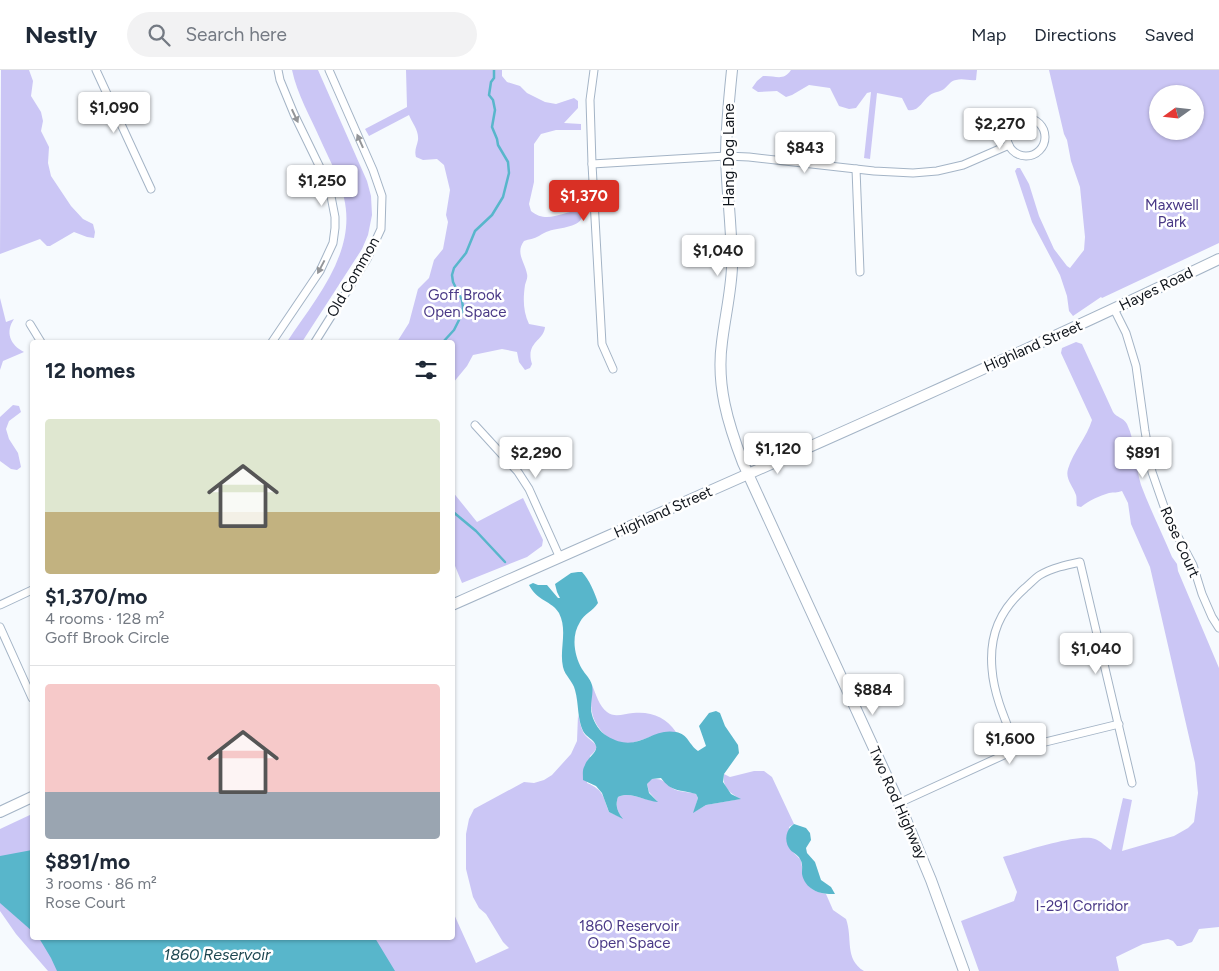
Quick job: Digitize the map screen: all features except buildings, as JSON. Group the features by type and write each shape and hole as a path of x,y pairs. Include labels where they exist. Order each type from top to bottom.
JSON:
{"street":[{"path":"96,70 151,189"},
{"path":"273,340 320,271 333,243 335,228 335,217 329,186 294,114 280,80 278,70"},
{"name":"Old Common","path":"316,340 367,259 381,229 382,196 373,170 329,70"},
{"path":"594,70 590,100 602,344 613,369"},
{"name":"Hang Dog Lane","path":"732,70 726,156 732,267 721,344 721,382 723,400 731,431 749,475"},
{"path":"1032,119 1039,122 1044,128 1044,143 1035,154 1028,156 1020,155 1009,145 1008,131 1012,124 1018,120 1032,119"},
{"path":"592,164 749,156 896,173 937,171 963,165 1009,145"},
{"path":"856,169 860,272"},
{"name":"Hayes Road","path":"1092,319 1219,259"},
{"name":"Rose Court","path":"1114,309 1126,333 1136,366 1152,472 1168,518 1192,565 1202,594 1219,628"},
{"name":"Highland Street","path":"455,604 749,475 1092,319"},
{"path":"30,324 40,340"},
{"path":"475,425 518,472 529,489 560,558"},
{"name":"Two Rod Highway","path":"749,475 900,803 931,880 964,971"},
{"path":"1017,749 997,697 992,670 992,643 1000,616 1016,596 1039,575 1061,566 1080,562 1132,783"},
{"path":"0,604 30,591"},
{"path":"0,626 30,694"},
{"path":"900,803 1017,749 1119,724"},
{"path":"0,812 30,798"}],"green space":[{"path":"1,70 29,70 33,81 31,96 41,112 43,121 41,131 49,147 48,163 51,176 71,206 83,219 93,224 94,238 74,232 50,246 47,246 40,239 0,254"},
{"path":"292,70 318,70 367,181 371,196 372,215 368,235 362,249 303,340 288,340 331,275 345,238 346,218 340,183 294,79"},
{"name":"Goff Brook Open Space","path":"406,70 502,70 502,76 507,82 520,86 527,93 545,102 556,104 574,98 578,101 578,108 564,123 581,124 581,130 556,130 541,134 534,144 534,182 529,204 531,211 543,217 549,217 579,210 582,212 582,217 576,224 546,232 524,241 521,245 520,254 527,275 524,295 526,314 529,324 545,327 542,336 531,351 532,364 530,368 525,370 519,362 517,352 502,349 473,355 455,381 455,340 398,340 409,323 418,289 429,278 434,260 443,249 448,222 446,215 450,190 444,165 437,159 423,160 416,157 415,150 418,136 409,115 369,136 365,129 407,107"},
{"path":"791,70 977,70 976,80 961,79 952,81 942,90 930,95 918,108 912,110 908,110 902,98 877,93 870,159 864,158 871,92 867,93 856,108 849,109 839,106 830,88 809,85 786,97 777,91 758,92 752,88 763,76 782,77"},
{"name":"Maxwell Park","path":"1049,70 1219,70 1219,243 1101,297 1073,316 1069,311 1067,296 1060,275 1032,222 1015,171 1017,168 1020,168 1029,184 1039,216 1054,249 1070,268 1084,250 1085,237 1080,187 1071,161"},
{"path":"0,298 6,322 14,319 11,324 10,338 15,346 24,352 3,361 0,370"},
{"name":"I-291 Corridor","path":"1076,342 1082,344 1113,412 1127,424 1132,439 1141,485 1172,557 1177,564 1178,571 1219,668 1219,927 1199,929 1192,942 1181,946 1177,946 1168,939 1143,944 1116,957 1119,971 979,971 961,921 1014,901 1017,892 1003,857 1064,841 1087,838 1097,840 1111,850 1123,798 1132,800 1122,851 1174,836 1194,822 1198,793 1195,763 1150,567 1131,524 1128,503 1122,491 1105,494 1081,507 1077,506 1076,495 1067,473 1070,463 1092,420 1061,353 1062,348"},
{"path":"13,405 19,406 21,412 9,421 6,429 9,439 18,453 21,467 17,470 11,469 0,461 0,417"},
{"path":"455,495 477,522 523,498 543,540 542,546 527,557 462,583 455,566"},
{"path":"592,685 600,703 610,714 652,714 668,722 676,732 660,734 628,744 613,741 603,733 593,717 591,705"},
{"name":"1860 Reservoir Open Space","path":"578,715 584,733 596,746 596,749 590,756 587,783 600,791 609,812 622,818 617,808 618,797 628,795 657,801 649,792 647,784 651,779 663,781 676,790 696,794 698,798 694,812 706,805 740,799 725,786 724,774 730,777 754,771 764,771 772,777 794,824 789,827 794,853 801,860 804,878 813,889 826,894 833,910 846,919 851,954 858,966 864,971 48,971 16,934 0,911 0,829 30,815 30,940 455,940 455,916 476,963 509,948 473,897 466,869 466,834 469,819 474,809 524,782 534,783 552,775 571,754 577,741"}],"water":[{"path":"582,572 587,578 598,603 582,619 577,627 575,633 575,652 579,664 592,685 591,711 598,727 607,736 627,743 636,742 659,733 676,732 686,737 698,751 706,746 699,726 709,713 716,711 720,713 725,726 738,745 739,753 724,774 723,782 731,794 741,799 706,805 693,813 698,798 696,794 677,790 665,783 661,778 652,779 647,784 649,793 658,802 628,795 618,797 617,808 623,819 609,812 602,793 596,786 583,780 584,767 595,751 596,746 583,731 575,690 563,667 562,620 556,609 540,598 529,585 533,583 547,585 560,598 555,584 571,573"},
{"path":"794,824 806,828 810,833 811,840 806,848 807,853 815,862 821,880 831,887 835,894 824,894 810,888 806,884 802,874 801,861 787,845 786,838 788,832"},
{"path":"30,850 30,929 0,903 0,856"},
{"name":"1860 Reservoir","path":"40,940 376,940 395,971 57,971"}],"waterway":[{"path":"445,340 454,330 463,308 462,300 453,282 454,268 466,253 475,231 492,215 503,197 509,173 508,162 498,145 492,127 495,110 493,100 489,95 491,82 494,78 494,70"},
{"path":"455,514 476,531 505,562"}]}
